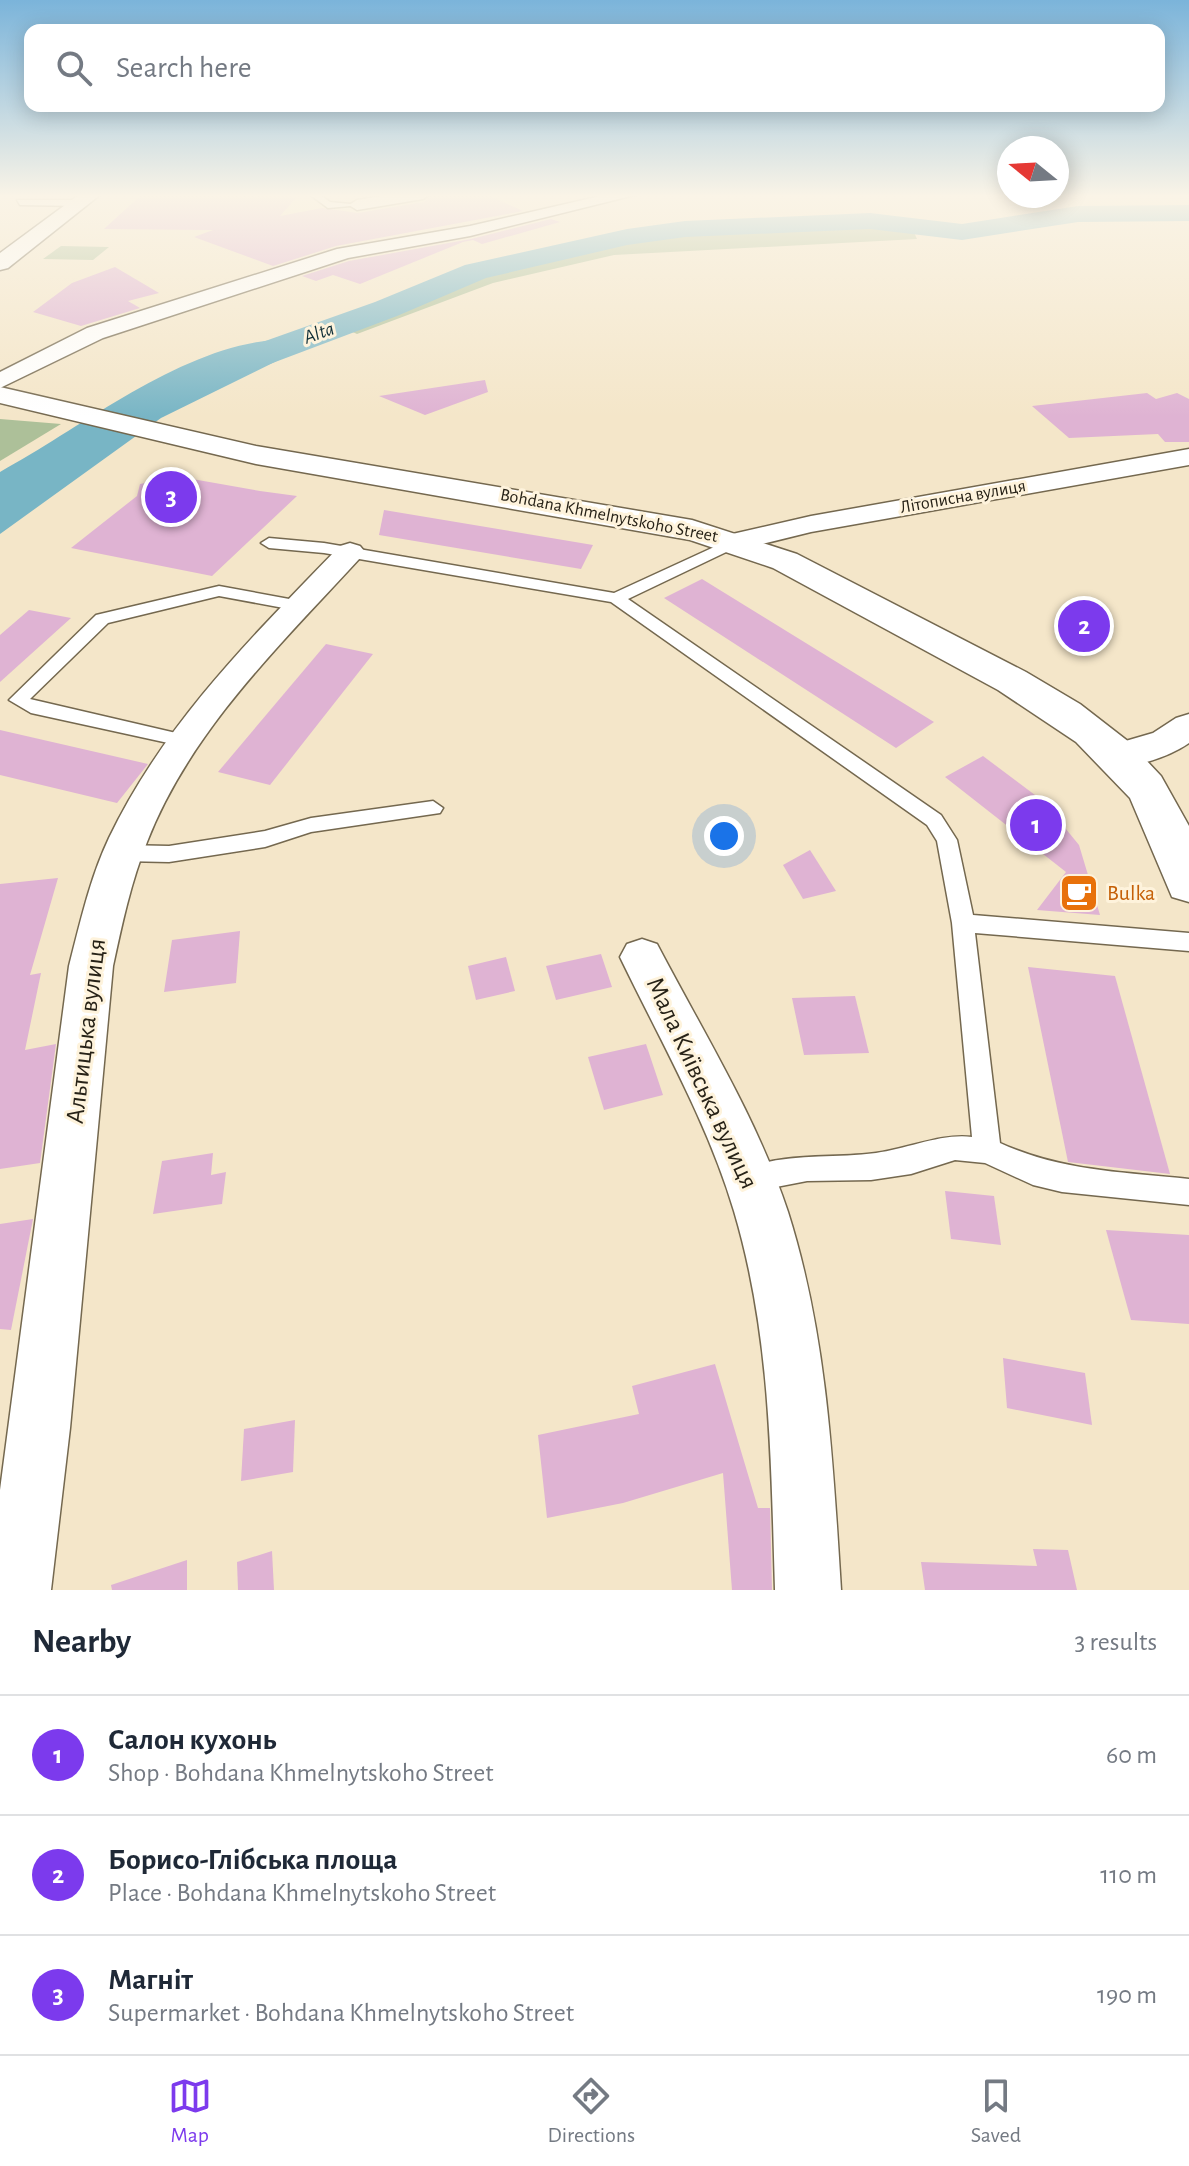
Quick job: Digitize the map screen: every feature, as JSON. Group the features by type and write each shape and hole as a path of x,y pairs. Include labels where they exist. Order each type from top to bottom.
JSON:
{"main road":[{"name":"Bohdana Khmelnytskoho Street","path":"0,395 256,455 679,527 738,541 830,583 1016,683 1118,756 1153,800 1189,884"}],"street":[{"path":"0,381 95,333 300,268"},
{"name":"Літописна вулиця","path":"738,541 811,524 1189,457"},
{"name":"Альтицька вулиця","path":"18,1590 40,1428 91,966 106,896 122,853 182,740 218,693 350,552"},
{"path":"1118,756 1166,742 1189,726"},
{"name":"Мала Київська вулиця","path":"642,957 751,1179 779,1282 792,1346 802,1434 808,1590"}],"lane":[{"path":"616,598 738,541"},
{"path":"269,543 350,552 616,598 934,820 947,840 963,923 987,1151"},
{"path":"182,740 31,707 18,700 102,619 219,591 300,606"},
{"path":"122,853 169,854 265,839 311,825 433,808"},
{"path":"963,923 1189,942"},
{"path":"751,1179 807,1168 871,1167 911,1161 955,1147 987,1151 1033,1172 1062,1179 1189,1192"}],"green space":[{"path":"502,268 557,268 493,283 357,334 346,329 439,290"},
{"path":"0,419 61,424 0,461"}],"water":[{"path":"313,337 301,349 161,418 0,534 0,472 125,396 191,363 224,350 258,342"}],"building":[{"path":"117,268 159,293 128,301 140,308 81,326 33,312 72,283"},
{"path":"326,268 399,268 360,284 333,275 316,281 302,276"},
{"path":"485,380 488,392 425,415 379,396"},
{"path":"1147,393 1156,399 1177,393 1189,399 1189,442 1165,442 1158,434 1069,438 1032,406"},
{"path":"164,474 297,496 212,576 71,548 137,496 140,484 155,481"},
{"path":"384,510 593,545 581,569 379,535"},
{"path":"702,579 934,722 896,748 664,598"},
{"path":"29,610 71,618 0,682 0,635"},
{"path":"326,644 373,654 270,785 218,772"},
{"path":"0,730 148,764 117,803 0,775"},
{"path":"983,756 1043,801 1079,845 1100,915 1037,910 1066,872 945,777"},
{"path":"810,850 836,891 803,899 783,865"},
{"path":"58,878 30,975 41,973 25,1050 56,1044 40,1163 0,1169 0,884"},
{"path":"240,931 236,983 164,992 172,940"},
{"path":"601,954 612,987 556,1000 546,966"},
{"path":"506,957 515,991 476,1000 468,966"},
{"path":"1028,967 1115,976 1170,1174 1068,1162"},
{"path":"855,996 869,1053 804,1055 792,998"},
{"path":"646,1044 663,1095 604,1110 588,1057"},
{"path":"213,1153 211,1175 226,1172 222,1204 153,1214 162,1161"},
{"path":"945,1191 994,1196 1001,1245 951,1239"},
{"path":"33,1219 11,1330 0,1329 0,1224"},
{"path":"1106,1230 1189,1235 1189,1324 1131,1320"},
{"path":"1003,1358 1085,1373 1092,1425 1007,1408"},
{"path":"715,1364 758,1508 770,1508 772,1590 732,1590 723,1473 623,1503 547,1518 538,1435 639,1414 632,1386"},
{"path":"295,1420 293,1472 241,1481 244,1429"},
{"path":"1033,1549 1068,1550 1077,1590 925,1590 921,1562 1037,1566"},
{"path":"272,1551 274,1590 238,1590 237,1562"},
{"path":"187,1560 187,1590 112,1590 111,1585"}],"waterway":[{"name":"Alta","path":"236,364 488,268"}],"place":[{"name":"Магніт","path":"171,497"},
{"name":"Борисо-Глібська площа","path":"1084,626"},
{"name":"Салон кухонь","path":"1036,825"},
{"name":"Bulka","path":"1079,893"}]}
